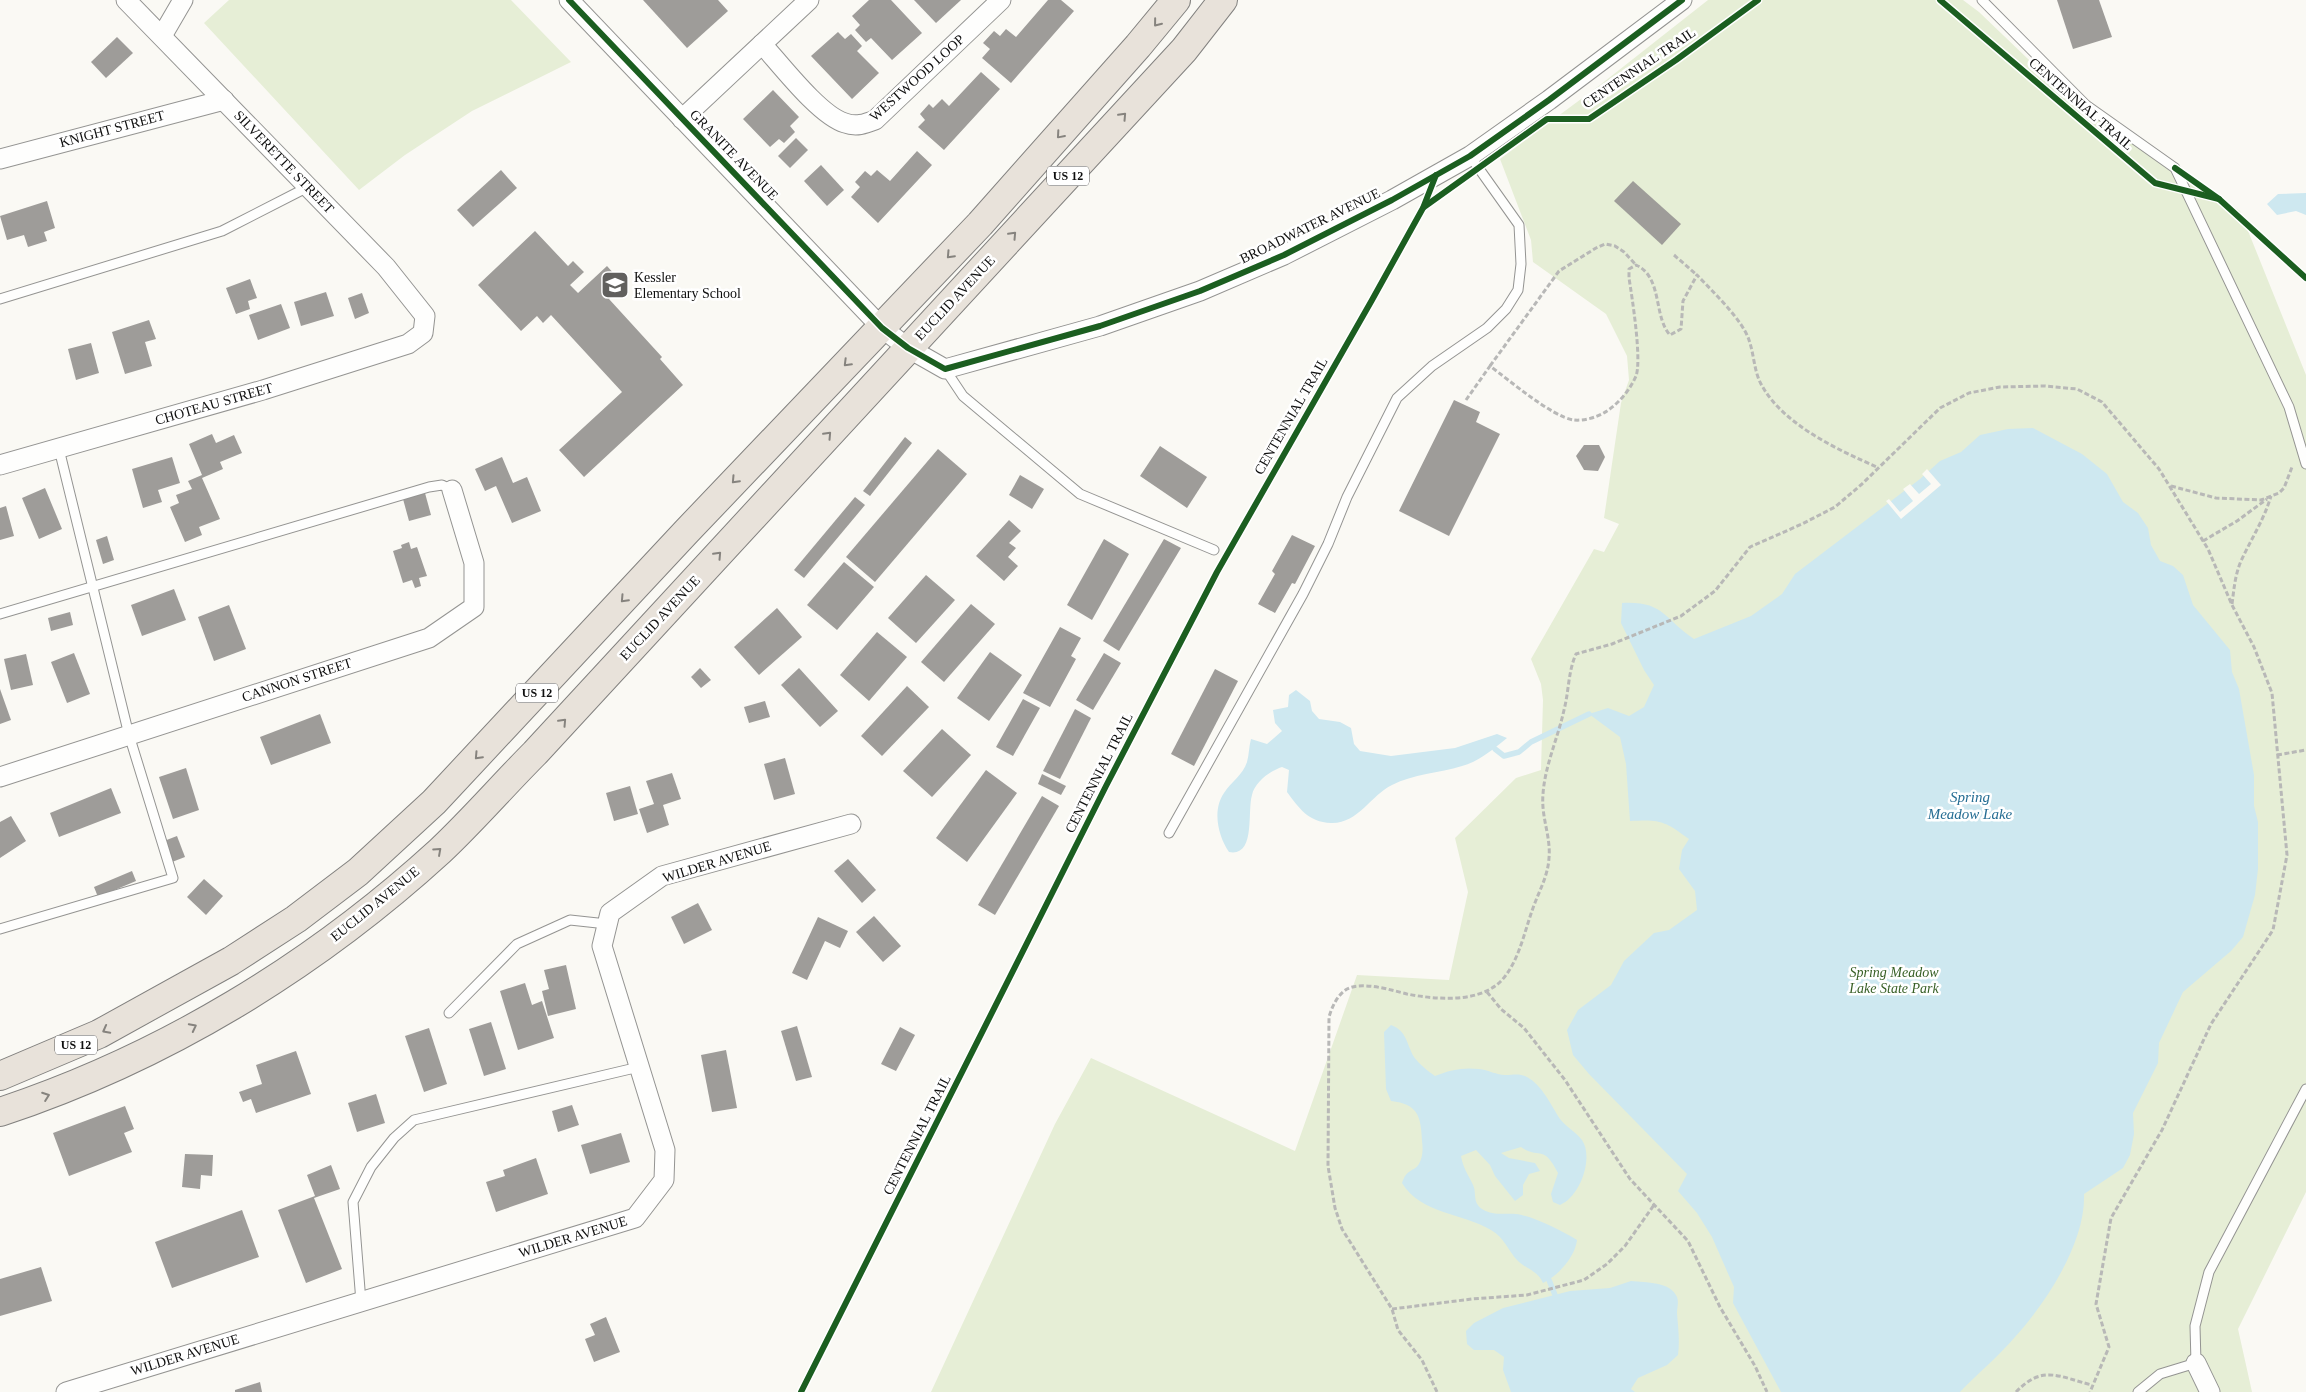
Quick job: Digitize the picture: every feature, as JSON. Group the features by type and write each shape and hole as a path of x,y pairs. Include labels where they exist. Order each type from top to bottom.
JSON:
{"highway":[{"name":"US 12","path":"0,1076 68,1048 141,1012 231,961 296,918 358,872 434,802 687,531 882,328 1052,144 1176,0"},
{"name":"EUCLID AVENUE","path":"0,1112 50,1095 160,1044 230,1008 292,969 357,920 440,850 535,753 1184,50 1223,0"},
{"path":"504,728 535,753"}],"street":[{"name":"SILVERETTE STREET","path":"126,0 386,267 425,316 423,333"},
{"path":"162,36 183,0"},
{"name":"GRANITE AVENUE","path":"569,0 882,328 908,348"},
{"path":"682,119 809,0"},
{"name":"WESTWOOD LOOP","path":"762,44 825,112 844,123 864,124 875,120 1001,0"},
{"name":"BROADWATER AVENUE","path":"945,369 1100,326 1200,291 1284,255 1392,200 1470,156 1549,100 1682,0"},
{"name":"KNIGHT STREET","path":"0,158 224,100"},
{"name":"CHOTEAU STREET","path":"0,466 263,390 408,344 423,333"},
{"path":"908,348 945,369"},
{"name":"CANNON STREET","path":"0,777 429,638 474,608 474,563 452,490"},
{"name":"WILDER AVENUE","path":"66,1392 635,1218 664,1180 665,1150 602,946 610,913 662,876 850,824"},
{"path":"2196,1364 2210,1392"}],"lane":[{"path":"1982,0 2086,105 2175,168 2288,407 2306,464"},
{"path":"1169,833 1303,594 1328,544 1347,497 1397,398 1432,366 1487,328 1506,309 1518,290 1521,264 1519,225 1470,156"},
{"path":"0,299 222,231 309,187"},
{"path":"945,369 963,396 1080,494 1214,550"},
{"path":"0,929 173,878 129,735 59,449"},
{"path":"0,614 429,487 442,485 452,490"},
{"path":"449,1013 517,944 570,920 607,924"},
{"path":"361,1302 353,1202 371,1167 394,1138 414,1120 639,1067"},
{"path":"2138,1392 2160,1374 2196,1364 2195,1326 2208,1272 2306,1089"}],"path":[{"path":"1466,400 1559,271 1596,248 1605,244 1615,246 1624,252 1636,265 1644,268 1659,302 1664,324 1670,335 1681,329 1683,301 1697,275"},
{"path":"1674,255 1697,275 1725,304 1749,338 1761,383 1781,411 1827,442 1877,468"},
{"path":"1490,366 1559,414 1574,420 1598,416 1613,407 1623,397 1636,375 1637,347 1629,269 1636,265"},
{"path":"1437,1392 1422,1360 1398,1330 1392,1309 1342,1230 1335,1208 1328,1166 1328,1017 1333,1004 1348,989 1372,986 1439,998 1461,997 1488,992 1506,976 1544,884 1549,858 1547,832 1542,814 1546,769 1556,742 1565,708 1570,667 1576,654 1612,644 1680,616 1715,591 1750,547 1835,507 1940,408 1969,393 2000,387 2044,386 2077,389 2102,402 2153,462 2170,486 2203,541 2232,605 2254,647 2272,693 2277,727 2277,755 2287,855 2273,930 2211,1024 2162,1130 2111,1218 2096,1304 2109,1347 2090,1392"},
{"path":"2203,541 2237,521 2284,488 2285,480 2301,449"},
{"path":"2170,486 2216,498 2261,500 2271,496"},
{"path":"2232,605 2236,577 2242,560 2260,526 2271,496"},
{"path":"2277,755 2306,750"},
{"path":"1488,992 1501,1009 1524,1028 1565,1080 1630,1179 1688,1241 1720,1307 1768,1392"},
{"path":"1392,1309 1472,1299 1527,1295 1584,1280 1607,1264 1625,1246 1654,1205"},
{"path":"2016,1392 2034,1377 2048,1374 2092,1385"}],"green space":[{"path":"229,0 511,0 571,62 472,111 405,155 359,190 204,23"},
{"name":"Spring Meadow Lake State Park","path":"1708,0 1963,0 1979,12 2077,106 2240,211 2306,375 2306,1192 2238,1329 2252,1392 931,1392 1055,1124 1091,1058 1295,1151 1357,975 1449,980 1468,892 1455,838 1516,778 1541,770 1543,700 1541,684 1531,659 1594,549 1604,552 1619,524 1604,518 1621,403 1629,380 1627,356 1606,314 1533,262 1531,240 1500,159 1600,85"}],"water":[{"path":"2306,193 2306,215 2296,211 2277,215 2267,204 2278,194"},
{"name":"Spring Meadow Lake","path":"2033,428 2082,454 2107,474 2123,502 2138,513 2148,528 2151,545 2160,561 2173,566 2183,575 2193,605 2230,650 2232,672 2239,689 2254,775 2254,806 2258,822 2258,869 2255,895 2243,937 2231,951 2183,992 2159,1043 2158,1063 2133,1113 2134,1134 2130,1155 2123,1168 2084,1194 2083,1213 2078,1232 2062,1271 2039,1307 2008,1344 1960,1392 1781,1392 1733,1303 1734,1287 1712,1237 1697,1213 1678,1191 1687,1174 1589,1074 1573,1055 1567,1030 1578,1010 1611,985 1624,961 1654,933 1669,930 1697,910 1695,891 1679,869 1682,850 1689,839 1662,822 1648,820 1630,821 1626,764 1620,737 1589,714 1608,708 1629,716 1644,707 1654,685 1644,670 1621,623 1622,603 1636,603 1655,608 1694,639 1751,616 1782,594 1795,574 1920,479 1940,461 1961,452 1980,435 2008,429"},
{"path":"1296,690 1310,701 1312,711 1319,719 1340,722 1351,728 1354,744 1360,751 1391,756 1455,748 1497,734 1507,738 1486,755 1468,764 1409,778 1392,785 1377,795 1357,814 1341,822 1323,822 1305,813 1287,792 1289,770 1282,767 1277,769 1268,774 1254,790 1249,832 1243,848 1238,852 1229,852 1219,831 1217,815 1220,800 1245,767 1251,739 1267,744 1282,731 1275,723 1273,710 1288,707 1289,695"},
{"path":"1391,1025 1403,1034 1416,1060 1435,1076 1468,1068 1502,1075 1527,1077 1542,1090 1562,1122 1582,1140 1586,1157 1583,1176 1574,1194 1560,1205 1553,1202 1551,1194 1558,1173 1545,1155 1527,1151 1521,1147 1501,1153 1509,1158 1535,1163 1540,1171 1529,1174 1523,1185 1523,1195 1515,1201 1495,1176 1490,1165 1476,1150 1461,1156 1464,1168 1474,1188 1477,1203 1482,1209 1495,1213 1523,1215 1556,1228 1577,1240 1573,1253 1565,1265 1549,1280 1543,1283 1536,1273 1518,1261 1496,1233 1480,1224 1431,1207 1410,1193 1402,1183 1406,1175 1419,1164 1423,1150 1421,1125 1416,1113 1407,1105 1391,1101 1386,1089 1384,1032"},
{"path":"1631,1281 1663,1285 1674,1292 1678,1301 1678,1355 1667,1365 1638,1378 1631,1389 1635,1392 1511,1392 1503,1370 1504,1357 1494,1350 1474,1350 1467,1344 1466,1331 1474,1323 1503,1308 1570,1291 1610,1288"}],"pier":[{"path":"1927,469 1941,485 1901,519 1886,501 1889,499 1900,512 1913,501 1903,489 1910,484 1919,494 1931,484 1922,474"}],"building":[{"path":"643,0 718,0 728,11 687,48"},
{"path":"869,0 891,0 922,33 892,60 871,38 866,42 855,30 860,25 852,16"},
{"path":"914,0 961,0 936,23"},
{"path":"1048,0 1061,0 1074,11 1011,83 982,58 990,49 983,43 994,31 1000,36 1006,29 1016,37"},
{"path":"2057,0 2099,0 2112,37 2073,49"},
{"path":"838,32 845,39 851,34 862,46 857,51 879,73 852,99 811,56"},
{"path":"117,37 133,53 106,78 91,62"},
{"path":"981,72 1000,89 944,150 918,127 925,120 920,114 929,104 933,108 942,99 949,106"},
{"path":"773,90 799,117 790,126 795,132 784,143 779,139 770,147 743,119"},
{"path":"796,138 808,150 790,168 778,156"},
{"path":"917,151 932,165 878,223 851,197 860,187 855,182 865,171 871,176 877,170 890,181"},
{"path":"821,165 844,190 827,206 804,181"},
{"path":"501,170 517,188 473,227 457,210"},
{"path":"1633,181 1681,224 1662,245 1614,201"},
{"path":"47,201 55,228 44,232 47,241 28,247 24,235 7,240 0,216"},
{"path":"535,231 568,266 573,261 584,272 570,285 578,293 607,266 624,285 609,299 662,357 660,359 683,385 584,477 559,450 622,392 551,315 543,323 537,316 521,331 478,285"},
{"path":"250,279 257,298 248,301 250,309 236,314 226,288"},
{"path":"326,292 334,316 301,326 294,302"},
{"path":"362,293 369,313 355,319 348,298"},
{"path":"281,304 290,328 258,340 249,315"},
{"path":"149,320 156,339 145,342 152,366 125,374 112,332"},
{"path":"91,343 99,373 76,380 68,349"},
{"path":"1454,400 1480,412 1476,422 1500,434 1449,536 1399,511"},
{"path":"212,434 216,443 234,435 242,453 220,462 223,469 202,478 220,519 199,527 202,535 185,542 170,507 179,503 176,495 192,489 188,481 202,475 189,444"},
{"path":"905,437 912,443 870,496 863,491"},
{"path":"1584,445 1599,445 1605,457 1598,471 1584,470 1576,456"},
{"path":"1160,446 1207,477 1187,508 1140,476"},
{"path":"938,449 967,474 875,582 846,557"},
{"path":"172,457 180,483 158,490 162,502 143,508 132,469"},
{"path":"502,457 513,483 527,477 541,511 512,523 496,486 485,491 475,469"},
{"path":"1020,475 1044,489 1032,509 1009,495"},
{"path":"45,488 62,529 39,539 22,498"},
{"path":"425,493 431,515 409,521 403,499"},
{"path":"855,497 865,505 804,578 794,570"},
{"path":"6,506 14,536 0,540 0,508"},
{"path":"1009,520 1021,531 1009,543 1016,548 1008,557 1018,566 1004,581 976,556"},
{"path":"1292,535 1315,546 1295,584 1292,583 1275,613 1258,604 1275,574 1272,571"},
{"path":"107,536 114,560 103,564 96,540"},
{"path":"1104,539 1129,554 1092,620 1067,605"},
{"path":"1164,539 1181,548 1119,651 1103,641"},
{"path":"409,542 411,549 417,547 427,576 419,578 421,586 415,588 412,580 403,583 393,551 402,548 401,545"},
{"path":"844,562 874,587 837,630 807,605"},
{"path":"926,575 955,600 916,643 888,618"},
{"path":"174,589 186,620 142,636 131,605"},
{"path":"971,604 995,624 944,682 921,662"},
{"path":"229,605 246,649 214,661 198,617"},
{"path":"777,608 802,637 759,675 734,647"},
{"path":"70,612 73,625 51,631 48,618"},
{"path":"1060,627 1081,638 1071,656 1076,659 1050,707 1023,693"},
{"path":"877,632 907,657 869,701 840,675"},
{"path":"990,652 1022,675 989,721 957,698"},
{"path":"74,653 90,694 67,703 51,662"},
{"path":"1104,653 1121,663 1093,710 1076,700"},
{"path":"26,654 33,685 11,690 4,659"},
{"path":"700,668 711,680 701,688 691,677"},
{"path":"799,668 838,711 820,727 781,685"},
{"path":"1215,669 1238,681 1194,766 1171,754"},
{"path":"907,686 929,707 882,756 861,736"},
{"path":"0,689 11,720 0,724"},
{"path":"1023,699 1040,708 1013,756 996,747"},
{"path":"765,701 770,717 749,723 744,707"},
{"path":"1075,709 1091,718 1060,779 1043,771"},
{"path":"320,714 331,743 271,765 260,737"},
{"path":"942,729 971,755 932,797 903,771"},
{"path":"785,758 795,794 774,800 764,764"},
{"path":"186,768 199,810 173,819 159,777"},
{"path":"986,770 1017,793 967,862 936,838"},
{"path":"672,773 681,799 663,805 669,825 647,833 639,809 654,804 646,781"},
{"path":"1042,774 1066,786 1061,795 1038,784"},
{"path":"630,786 638,814 614,821 606,793"},
{"path":"111,788 121,813 59,837 50,813"},
{"path":"1042,796 1059,806 995,915 978,905"},
{"path":"11,816 26,841 0,858 0,822"},
{"path":"177,836 185,857 172,862 164,841"},
{"path":"848,859 876,890 862,903 834,871"},
{"path":"132,871 136,881 98,897 94,887"},
{"path":"204,879 223,896 206,915 187,897"},
{"path":"698,903 712,930 684,944 671,917"},
{"path":"874,916 901,946 883,962 856,932"},
{"path":"818,917 848,931 840,948 825,941 807,980 792,973"},
{"path":"566,965 576,1009 548,1016 542,991 549,989 544,970"},
{"path":"525,983 532,1005 542,1001 554,1038 518,1050 500,991"},
{"path":"491,1022 506,1069 484,1076 469,1029"},
{"path":"797,1026 812,1077 796,1081 781,1031"},
{"path":"900,1027 915,1035 896,1071 881,1064"},
{"path":"429,1028 447,1084 424,1092 405,1036"},
{"path":"726,1050 737,1108 712,1112 701,1055"},
{"path":"296,1051 311,1094 256,1113 251,1099 243,1102 239,1092 262,1084 256,1065"},
{"path":"376,1094 385,1123 357,1132 348,1103"},
{"path":"572,1105 579,1125 558,1132 552,1111"},
{"path":"125,1106 134,1129 124,1133 132,1152 69,1176 53,1133"},
{"path":"621,1133 630,1162 590,1174 581,1145"},
{"path":"185,1154 213,1155 212,1176 201,1175 200,1189 182,1187"},
{"path":"536,1158 548,1194 496,1212 486,1182 505,1176 503,1170"},
{"path":"331,1165 340,1189 314,1198 342,1269 306,1283 278,1210 315,1196 307,1175"},
{"path":"242,1210 259,1257 172,1288 155,1242"},
{"path":"41,1267 52,1301 0,1316 0,1279"},
{"path":"606,1317 620,1352 594,1362 585,1339 595,1335 590,1324"},
{"path":"260,1382 262,1392 235,1392 235,1390"}],"waterway":[{"path":"1495,749 1504,756 1519,752 1531,742 1589,714"},
{"path":"1549,1280 1555,1295"}],"cycle path":[{"path":"569,0 882,328 908,348 945,369 1100,326 1200,291 1284,255 1392,200 1470,156 1549,100 1682,0"},
{"name":"CENTENNIAL TRAIL","path":"1424,207 1547,119 1589,119 1676,60 1758,0"},
{"name":"CENTENNIAL TRAIL","path":"1940,0 2155,183 2219,199"},
{"path":"2175,168 2219,199 2306,278"},
{"name":"CENTENNIAL TRAIL","path":"801,1392 1106,786 1217,572 1423,208 1436,175"}],"place":[{"name":"Kessler Elementary School","path":"615,285"}]}
